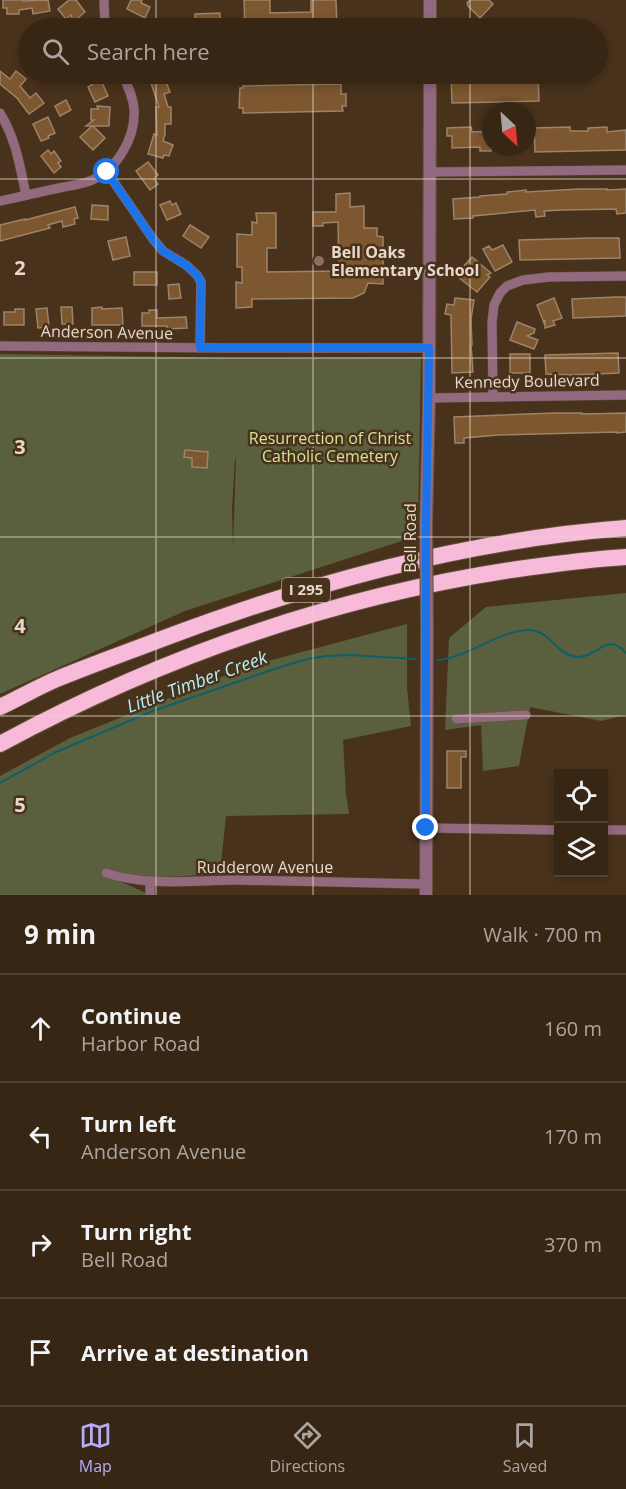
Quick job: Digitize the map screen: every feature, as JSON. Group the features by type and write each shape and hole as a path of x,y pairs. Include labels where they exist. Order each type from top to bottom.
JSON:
{"highway":[{"name":"I 295","path":"0,717 141,647 223,616 295,593 453,552 626,528"},
{"name":"I 295","path":"0,745 100,694 172,663 306,616 390,594 461,579 572,562 626,557"},
{"path":"0,707 56,680 141,647"}],"street":[{"path":"104,0 105,18"},
{"path":"430,0 430,18"},
{"path":"0,201 88,182 107,172 129,140 134,109 126,84"},
{"name":"Bell Road","path":"426,889 430,84"},
{"path":"0,113 8,125 15,145 26,195"},
{"path":"429,172 626,170"},
{"path":"107,172 163,251 186,265 201,282 200,348"},
{"path":"493,397 492,322 494,305 500,293 507,286 523,280 549,277 626,276"},
{"name":"Anderson Avenue","path":"0,346 429,348"},
{"name":"Kennedy Boulevard","path":"429,398 626,394"},
{"path":"456,719 526,715"},
{"path":"426,828 554,830"},
{"path":"608,830 626,830"},
{"name":"Rudderow Avenue","path":"106,873 125,879 150,881 235,880 426,889"},
{"path":"150,881 150,895"}],"green space":[{"name":"Resurrection of Christ Catholic Cemetery","path":"0,354 238,358 421,357 418,529 408,539 185,611 0,694","holes":["236,459 233,548 232,508"]},
{"path":"626,593 626,715 601,721 530,707 519,766 483,771 481,725 445,730 449,638 486,607"},
{"path":"407,624 407,688 411,726 343,740 349,814 226,816 220,874 117,880 146,895 0,895 0,776 70,738 246,667"}],"building":[{"path":"3,0 48,0 50,11 33,14 32,8 19,10 19,14 7,14 7,8 3,8"},
{"path":"69,0 76,0 85,12 78,18 72,18 71,15 65,18 58,9"},
{"path":"131,0 142,0 141,3 150,7 145,18 127,9"},
{"path":"244,0 270,0 270,13 311,12 311,0 336,0 337,18 245,18"},
{"path":"470,0 489,0 493,4 480,18 468,6 467,3"},
{"path":"220,13 220,18 195,18 195,14"},
{"path":"0,71 10,79 16,71 18,84 22,84 20,86 30,98 36,93 44,103 29,114 17,98 0,84"},
{"path":"93,84 103,84 108,96 95,102 88,87"},
{"path":"151,84 167,84 170,92 164,94 168,107 171,107 171,124 165,124 163,141 173,145 169,156 164,155 163,158 148,154 154,134 157,135 156,107 159,107"},
{"path":"341,84 341,94 346,94 346,106 342,106 343,111 243,113 243,108 239,108 240,88 243,86"},
{"path":"451,84 538,84 539,101 452,103"},
{"path":"66,100 71,110 60,116 55,106"},
{"path":"97,106 110,107 109,126 93,126 105,138 93,150 80,137 92,126 86,126 94,120 91,120 91,109 98,109"},
{"path":"48,117 55,133 41,141 33,124"},
{"path":"471,127 472,132 482,131 482,151 480,147 452,148 452,136 447,136 447,128"},
{"path":"570,127 570,131 588,131 588,128 607,127 607,132 626,130 626,150 536,152 536,128"},
{"path":"48,150 51,154 54,151 61,161 58,163 61,167 54,173 41,156"},
{"path":"148,162 158,175 154,179 158,184 150,190 136,171"},
{"path":"626,189 626,213 617,214 616,209 562,210 544,211 545,216 536,217 535,210 454,219 453,199 526,190 526,192"},
{"name":"Bell Oaks Elementary School","path":"350,193 350,207 364,206 364,228 377,228 377,236 383,237 383,284 368,283 364,293 353,298 252,299 252,307 236,308 236,282 242,283 242,267 237,267 237,234 252,235 252,222 257,223 256,213 276,213 276,248 267,248 267,272 339,271 338,222 313,226 313,212 336,212 336,194"},
{"path":"170,201 172,205 176,203 181,214 167,220 160,205"},
{"path":"92,205 108,206 108,220 91,219"},
{"path":"75,207 78,218 74,219 75,224 63,227 62,221 48,225 50,228 0,241 0,225"},
{"path":"190,225 209,237 201,248 183,236"},
{"path":"126,237 130,256 113,260 108,241"},
{"path":"619,238 620,258 520,260 519,240"},
{"path":"503,245 512,262 495,271 483,249 489,246 492,250"},
{"path":"472,257 491,273 487,275 490,277 477,292 458,277"},
{"path":"134,272 157,272 157,285 134,285"},
{"path":"179,284 181,298 169,299 168,285"},
{"path":"626,297 626,316 573,318 572,299"},
{"path":"455,298 474,300 471,319 473,372 452,373 451,315 445,314 447,304 454,305"},
{"path":"554,298 562,318 553,321 555,325 545,328 545,320 544,323 537,305"},
{"path":"61,307 72,307 73,324 62,324"},
{"path":"102,307 102,309 122,308 123,325 92,325 92,308"},
{"path":"47,308 49,327 38,328 36,309"},
{"path":"15,309 24,309 24,325 4,325 4,312 15,312"},
{"path":"149,310 157,310 157,318 186,317 187,328 167,329 167,326 142,326 142,313 149,313"},
{"path":"517,322 535,329 534,333 527,336 538,340 534,349 510,340"},
{"path":"618,353 619,373 546,374 545,355"},
{"path":"510,354 530,354 530,373 510,373"},
{"path":"626,413 626,432 498,435 464,438 464,443 455,443 454,417"},
{"path":"185,450 208,452 207,468 192,467 192,458 184,457"},
{"path":"447,751 466,751 466,757 461,757 461,788 447,788"}],"waterway":[{"name":"Little Timber Creek","path":"437,660 460,654 506,634 529,630 542,634 564,652 577,657 613,644 626,653"},
{"name":"Little Timber Creek","path":"0,783 54,753 150,712 283,666 326,656 416,659"}],"place":[{"name":"Bell Oaks Elementary School","path":"319,261"}],"route":[{"path":"107,172 163,251 186,265 201,282 200,348 429,348 426,526 426,828"}]}
